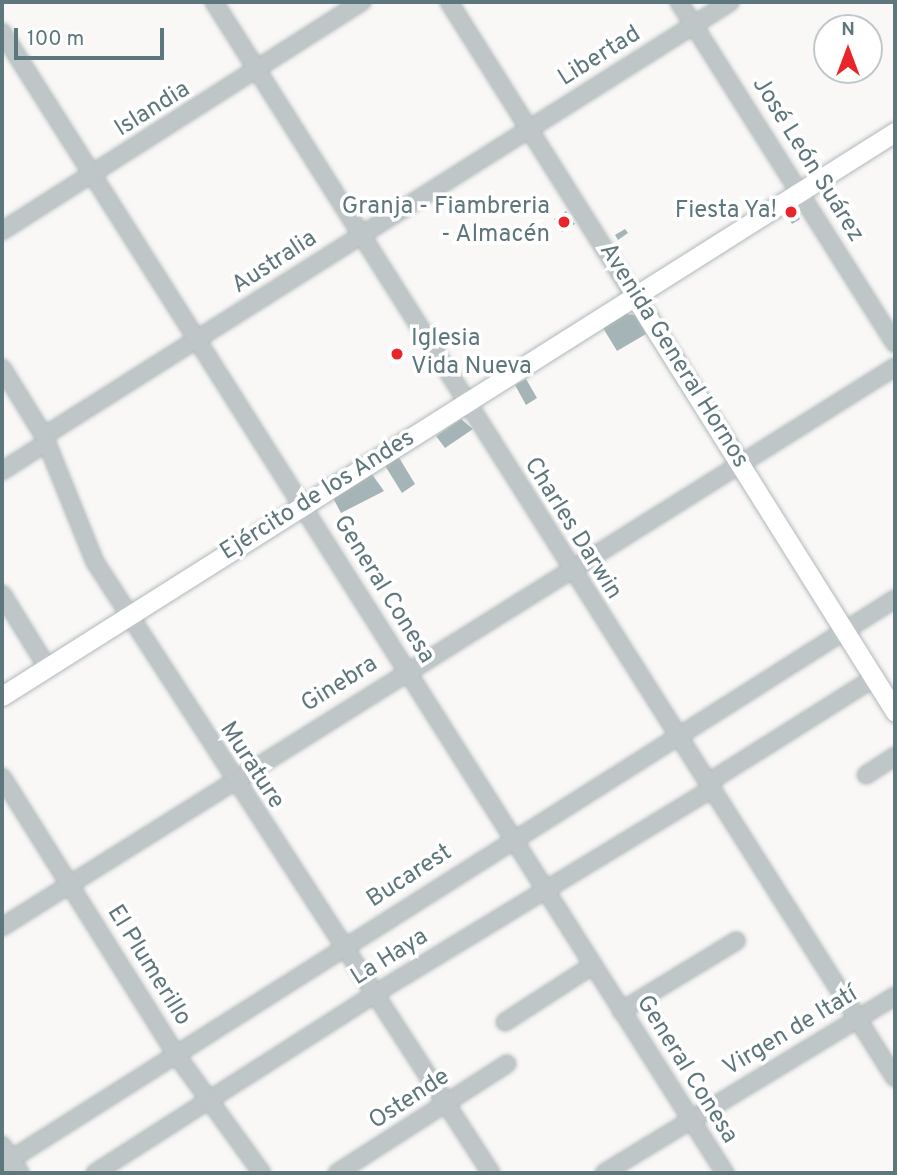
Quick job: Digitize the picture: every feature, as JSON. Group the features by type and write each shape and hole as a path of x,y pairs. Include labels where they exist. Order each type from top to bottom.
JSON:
{"main road":[{"name":"Ejército de los Andes","path":"2,696 895,132"},
{"name":"Avenida General Hornos","path":"635,297 895,712"}],"street":[{"name":"Charles Darwin","path":"214,2 569,567 711,785 895,1078"},
{"name":"Islandia","path":"2,231 258,71 362,2"},
{"name":"Avenida General Hornos","path":"449,2 635,297"},
{"name":"José León Suárez","path":"679,2 801,190 895,344"},
{"name":"Libertad","path":"530,128 730,2"},
{"name":"General Conesa","path":"2,32 725,1173"},
{"name":"Australia","path":"2,471 45,440 360,235 530,128"},
{"name":"Ginebra","path":"2,927 231,779 569,567 741,464 895,367"},
{"name":"Murature","path":"2,368 45,440 77,527 130,617 231,779 345,946 491,1173"},
{"path":"2,594 47,667"},
{"name":"Bucarest","path":"6,1162 677,734 895,599"},
{"name":"La Haya","path":"95,1173 376,993 711,785 874,678"},
{"path":"866,775 895,756"},
{"name":"El Plumerillo","path":"2,777 176,1054 262,1173"},
{"path":"621,1011 736,941"},
{"path":"505,1022 593,965"},
{"name":"Virgen de Itatí","path":"604,1173 895,996"},
{"name":"Ostende","path":"337,1173 507,1064"},
{"path":"2,1145 6,1162 20,1173"}],"building":[{"path":"791,208 800,219 792,224 785,211"},
{"name":"Granja - Fiambreria - Almacén","path":"566,211 575,224 562,232 554,219"},
{"path":"625,229 628,233 618,240 615,235"},
{"path":"626,314 635,315 646,334 617,351 603,328"},
{"path":"526,379 537,398 526,405 515,385"},
{"path":"461,419 473,429 445,448 436,436"},
{"path":"398,456 415,484 402,493 384,464"},
{"path":"371,473 384,491 341,513 333,498"}],"place":[{"name":"Fiesta Ya!","path":"791,212"},
{"name":"Granja - Fiambreria - Almacén","path":"564,222"},
{"name":"Iglesia Vida Nueva","path":"397,354"}]}
